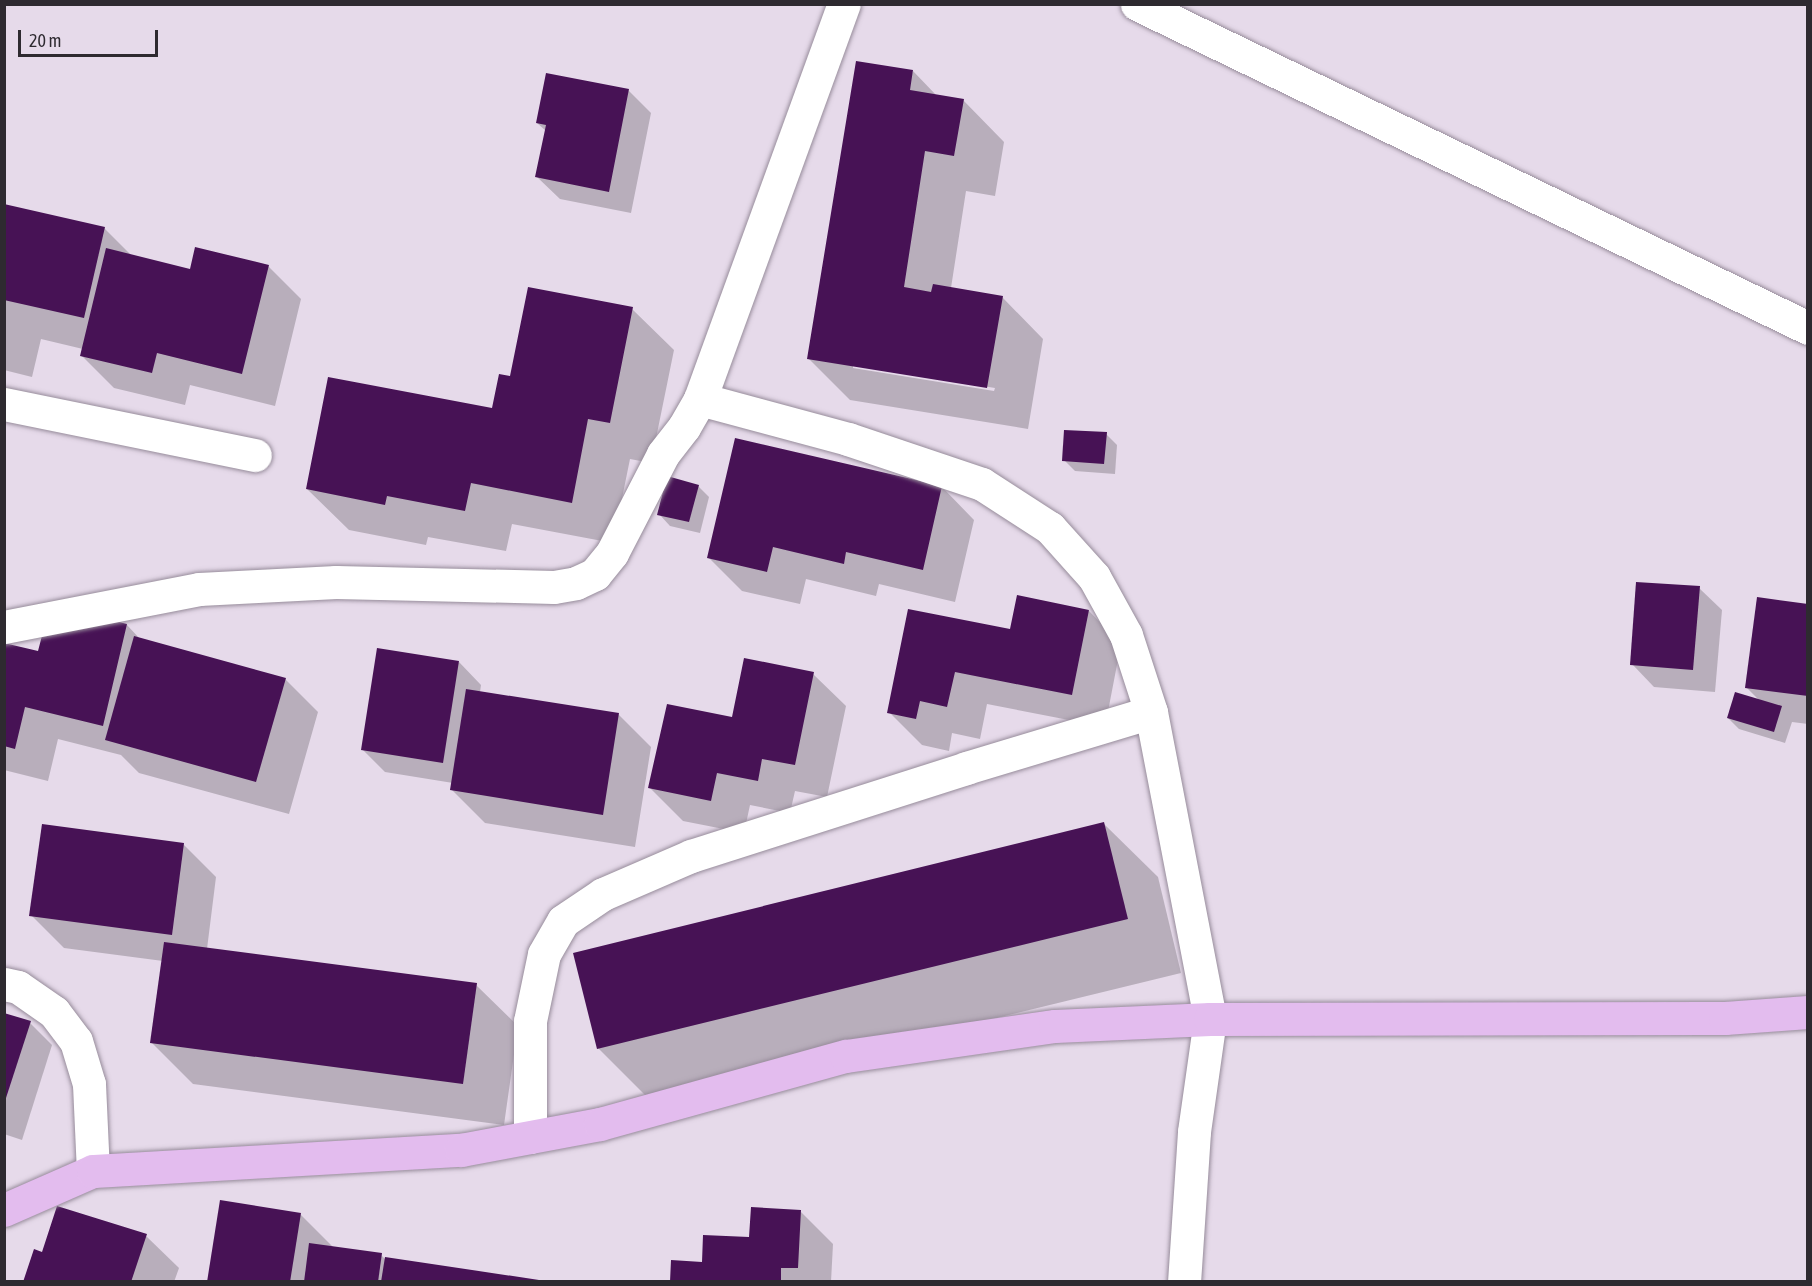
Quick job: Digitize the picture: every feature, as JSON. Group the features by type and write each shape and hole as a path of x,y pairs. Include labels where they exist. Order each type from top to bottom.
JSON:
{"main road":[{"path":"4,1210 93,1171 462,1150 600,1124 846,1056 1055,1026 1210,1019 1702,1018 1808,1012"}],"street":[{"path":"4,627 199,589 336,582 554,586 576,583 595,574 612,553 663,454 684,427 700,399 844,4"},
{"path":"1137,4 1808,328"},
{"path":"700,399 848,439 982,484 1050,528 1094,577 1126,635 1151,712 1210,1019 1194,1132 1184,1281"},
{"path":"4,404 255,455"},
{"path":"530,1137 530,1021 544,954 563,921 603,894 691,856 1151,712"},
{"path":"4,984 18,987 54,1012 76,1041 89,1084 93,1171"}],"building":[{"path":"856,61 913,70 910,90 964,99 954,156 925,151 904,287 931,292 933,284 1003,296 987,388 807,359"},
{"path":"546,73 629,89 609,192 535,177 546,125 536,123"},
{"path":"4,204 105,227 84,318 4,300"},
{"path":"195,247 269,265 242,374 157,353 152,373 80,356 106,248 190,269"},
{"path":"528,287 633,307 610,423 588,419 572,503 471,483 465,511 387,496 385,505 306,489 328,377 492,408 499,374 510,376"},
{"path":"1064,430 1107,432 1104,464 1062,461"},
{"path":"735,438 942,486 923,570 846,552 844,564 773,547 767,572 707,558"},
{"path":"667,476 699,485 689,522 657,515"},
{"path":"1636,582 1700,586 1693,670 1630,665"},
{"path":"1017,595 1089,610 1072,695 955,672 947,707 920,701 916,719 887,713 908,609 1010,629"},
{"path":"1757,597 1808,604 1808,696 1745,688"},
{"path":"50,605 127,624 103,726 25,707 15,749 4,746 4,643 38,651"},
{"path":"134,636 286,678 256,782 105,740"},
{"path":"377,648 459,661 443,763 361,750"},
{"path":"744,658 814,672 795,765 762,759 758,781 717,773 711,801 648,788 667,704 732,717"},
{"path":"466,689 619,713 603,815 450,790"},
{"path":"1735,692 1782,706 1774,732 1727,718"},
{"path":"1104,822 1128,919 597,1049 573,953"},
{"path":"42,824 184,843 172,935 29,916"},
{"path":"164,942 477,983 463,1084 150,1043"},
{"path":"4,1013 31,1021 5,1101 4,1101"},
{"path":"220,1200 301,1213 290,1282 207,1282"},
{"path":"57,1206 147,1234 131,1282 23,1282 34,1249 42,1252"},
{"path":"751,1207 801,1210 798,1268 781,1268 781,1282 670,1282 671,1260 702,1262 703,1235 749,1237"},
{"path":"309,1243 382,1253 378,1282 304,1282"},
{"path":"385,1257 539,1280 539,1282 381,1282"}]}
